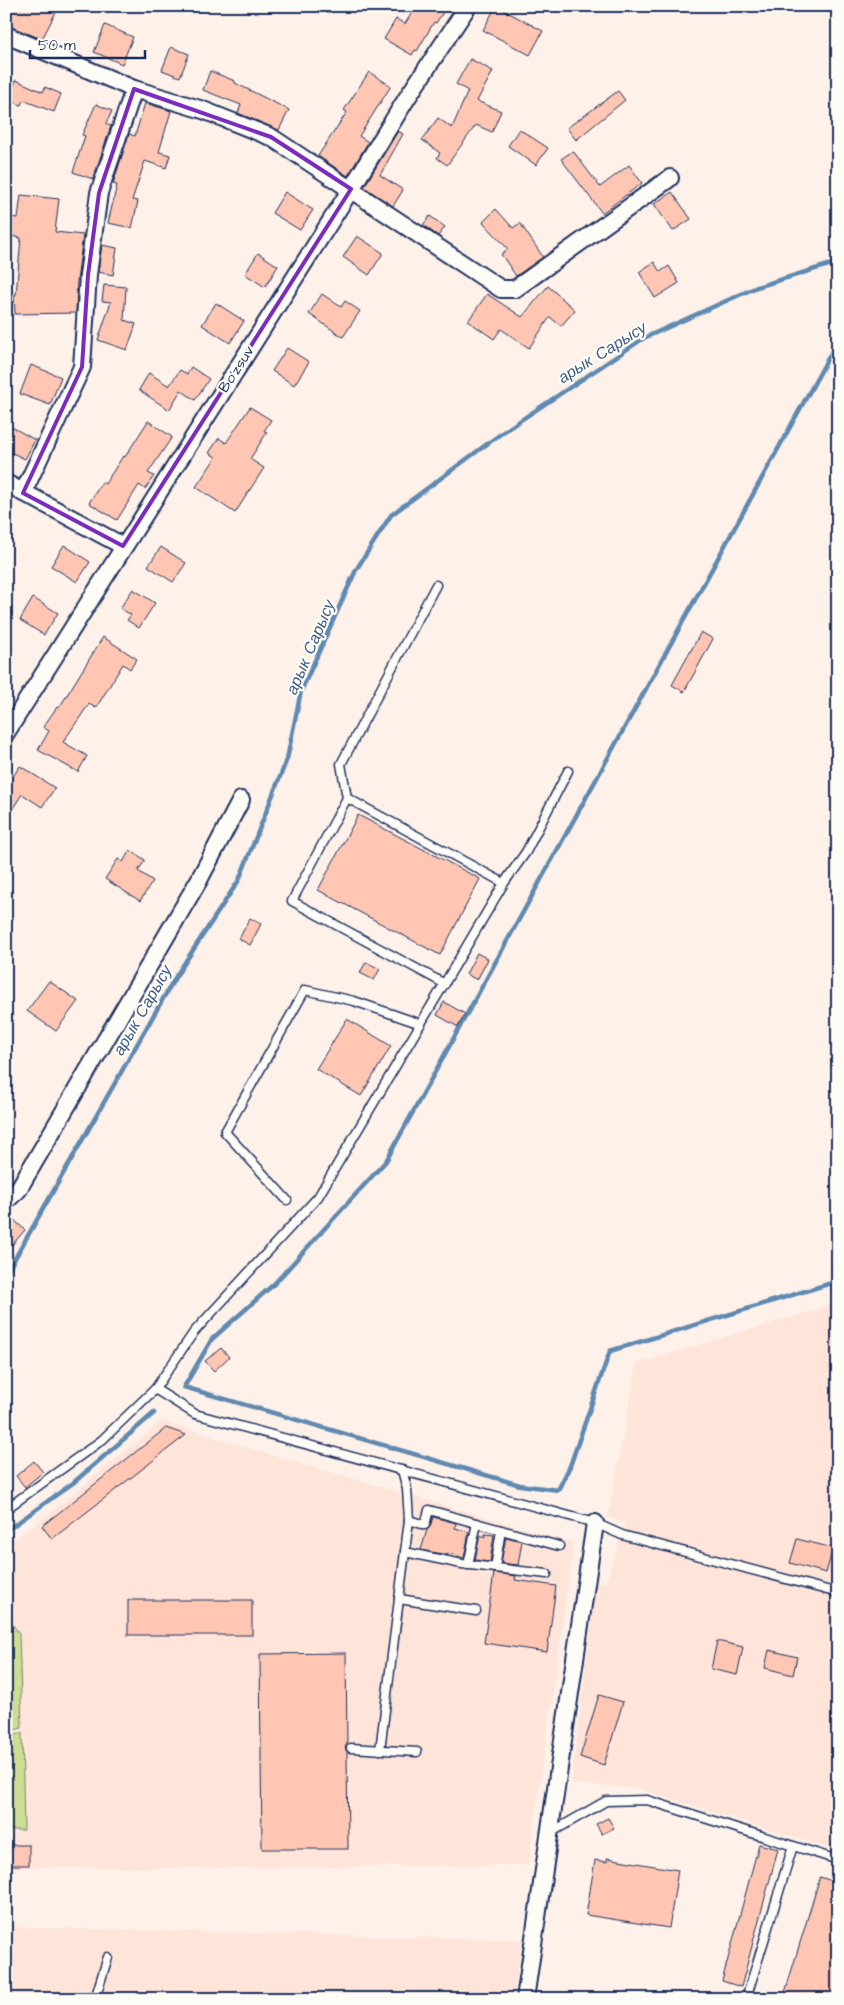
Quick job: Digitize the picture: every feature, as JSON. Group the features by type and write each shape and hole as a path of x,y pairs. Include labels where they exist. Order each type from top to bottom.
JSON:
{"street":[{"name":"Bo'zsuv","path":"6,733 406,98 468,6"},
{"path":"6,35 134,89 203,110 271,137 501,289 515,289 670,178"},
{"path":"23,494 82,367 88,275 99,193 134,89"},
{"path":"6,484 123,546"},
{"path":"6,1201 18,1190 199,880 241,800"},
{"path":"525,1999 595,1523"}],"lane":[{"path":"436,584 341,764 347,798 292,901 445,984"},
{"path":"6,1509 102,1440 156,1390 194,1332 318,1197 504,883 526,852 568,771"},
{"path":"347,798 504,883"},
{"path":"287,1200 225,1132 305,990 354,1000 421,1024"},
{"path":"156,1390 195,1414 595,1523 622,1535 838,1593"},
{"path":"380,1750 409,1520 407,1489 402,1470"},
{"path":"409,1520 424,1525 429,1510 559,1546"},
{"path":"468,1565 478,1523"},
{"path":"495,1568 502,1530"},
{"path":"405,1552 468,1565 547,1574"},
{"path":"399,1599 476,1611"},
{"path":"351,1748 417,1752"},
{"path":"550,1833 606,1801 647,1800 838,1860"},
{"path":"746,1999 793,1846"},
{"path":"95,1999 108,1957"}],"highlighted area":[{"path":"134,89 271,137 351,189 123,546 23,493 82,367 88,275 99,193"}],"shaded area":[{"path":"838,1303 838,1851 637,1788 571,1784 596,1584 606,1583 625,1524 608,1517 637,1364"},
{"path":"162,1421 254,1450 574,1543 528,1865 220,1868 6,1867 6,1545 39,1522"},
{"path":"6,1927 522,1940 513,1999 6,1999"}],"green space":[{"path":"6,1616 19,1633 22,1728 6,1732"},
{"path":"22,1733 24,1830 6,1830 6,1738"}],"building":[{"path":"6,6 59,6 42,39 6,25"},
{"path":"416,6 447,6 436,23 434,22 417,51 415,50 412,55 384,39 396,19 405,24"},
{"path":"496,6 543,31 530,55 483,30"},
{"path":"105,25 133,37 122,64 94,52"},
{"path":"171,47 189,54 180,77 162,70"},
{"path":"470,59 493,71 477,101 501,111 492,132 476,125 447,165 437,158 440,153 422,140 438,118 452,128 468,91 456,84"},
{"path":"210,71 235,81 235,83 289,110 279,130 238,113 241,105 203,90"},
{"path":"369,72 391,86 359,136 368,142 348,176 318,156 347,112 344,110"},
{"path":"16,80 43,92 45,87 61,94 54,112 23,100 21,105 7,99"},
{"path":"618,91 625,100 576,140 567,128"},
{"path":"145,103 171,111 159,152 170,155 166,168 145,161 132,200 138,201 132,228 108,223 117,185 113,184 129,134 135,136"},
{"path":"96,104 112,111 106,124 111,126 93,179 73,172 85,136 82,135"},
{"path":"519,129 548,148 536,165 508,146"},
{"path":"398,131 403,134 380,175 403,190 393,206 364,187"},
{"path":"573,151 600,187 629,165 642,183 602,213 561,159"},
{"path":"285,192 313,210 300,230 272,213"},
{"path":"672,192 691,219 673,231 654,204"},
{"path":"21,195 59,199 55,232 83,235 77,281 76,313 15,314 14,295 16,295 21,238 6,235 6,217 18,218"},
{"path":"496,209 513,228 520,223 543,257 516,276 501,254 508,249 483,222"},
{"path":"430,216 445,227 438,236 423,225"},
{"path":"357,236 383,253 369,275 343,257"},
{"path":"102,245 117,248 113,275 98,272"},
{"path":"258,253 278,266 265,287 245,274"},
{"path":"654,262 660,272 669,266 679,283 655,298 639,272"},
{"path":"104,285 126,287 124,320 136,324 127,350 98,340 111,302 102,301"},
{"path":"548,286 575,310 561,326 550,317 529,348 501,329 494,339 468,321 487,294 522,317"},
{"path":"322,294 341,307 345,301 360,311 343,337 309,314"},
{"path":"216,303 244,321 230,343 202,325"},
{"path":"287,348 309,362 294,385 272,371"},
{"path":"31,365 61,377 50,405 20,394"},
{"path":"191,367 209,379 195,400 181,390 169,410 139,390 149,373 169,386 180,370 187,374"},
{"path":"250,407 271,420 264,431 267,432 250,459 264,468 235,513 196,487 216,457 209,453 219,438 226,443"},
{"path":"148,421 172,437 148,473 154,476 145,489 139,485 117,520 89,503 102,482 105,484 123,456 125,457"},
{"path":"12,427 35,440 25,459 6,450 6,439"},
{"path":"64,545 90,562 77,582 51,566"},
{"path":"161,547 186,563 173,582 148,566"},
{"path":"133,589 155,603 139,628 127,620 131,615 120,608"},
{"path":"33,598 58,613 44,635 20,620"},
{"path":"701,632 713,639 684,692 672,685"},
{"path":"103,637 137,659 130,669 123,664 96,708 89,704 63,742 87,756 78,772 38,750 49,731 43,727 57,707 59,708"},
{"path":"20,766 55,788 42,807 22,794 6,819 6,787"},
{"path":"358,815 480,879 440,955 318,890"},
{"path":"130,850 145,860 138,871 153,881 140,901 105,879 118,859 123,862"},
{"path":"250,918 261,924 250,945 239,939"},
{"path":"477,953 488,959 477,980 466,974"},
{"path":"366,962 380,969 374,980 360,973"},
{"path":"49,981 78,1001 56,1031 27,1011"},
{"path":"444,1002 465,1014 458,1027 437,1015"},
{"path":"347,1019 391,1046 361,1096 316,1069"},
{"path":"13,1219 25,1230 6,1252 6,1227"},
{"path":"221,1348 229,1357 214,1371 205,1361"},
{"path":"166,1428 186,1435 52,1539 42,1526"},
{"path":"34,1461 43,1472 25,1487 16,1476"},
{"path":"433,1517 456,1523 455,1528 469,1532 464,1558 448,1553 448,1555 421,1550"},
{"path":"485,1534 494,1535 490,1562 475,1560 480,1535 485,1537"},
{"path":"506,1537 522,1541 518,1565 501,1563"},
{"path":"797,1539 833,1548 826,1573 790,1563"},
{"path":"494,1573 516,1576 515,1580 556,1586 547,1652 484,1643"},
{"path":"128,1600 252,1600 252,1635 128,1635"},
{"path":"717,1641 743,1647 737,1675 711,1669"},
{"path":"769,1650 797,1657 793,1675 765,1668"},
{"path":"346,1653 347,1744 345,1748 347,1752 348,1849 262,1849 260,1654"},
{"path":"599,1695 623,1702 604,1765 580,1757"},
{"path":"608,1818 614,1828 602,1834 596,1824"},
{"path":"759,1844 778,1849 741,1987 722,1981"},
{"path":"6,1845 29,1845 29,1865 6,1865"},
{"path":"607,1858 678,1870 669,1928 586,1915 595,1860 607,1862"},
{"path":"820,1877 838,1883 838,1999 783,1999"}],"waterway":[{"name":"арык Сарысу","path":"6,1274 176,976 239,880 287,759 301,691 356,570 391,515 506,430 644,338 757,287 838,262"},
{"path":"838,340 386,1161 274,1284 212,1339 184,1387 520,1485 558,1490 570,1466 610,1351 838,1281"},
{"path":"6,1531 73,1483 154,1413"}]}
